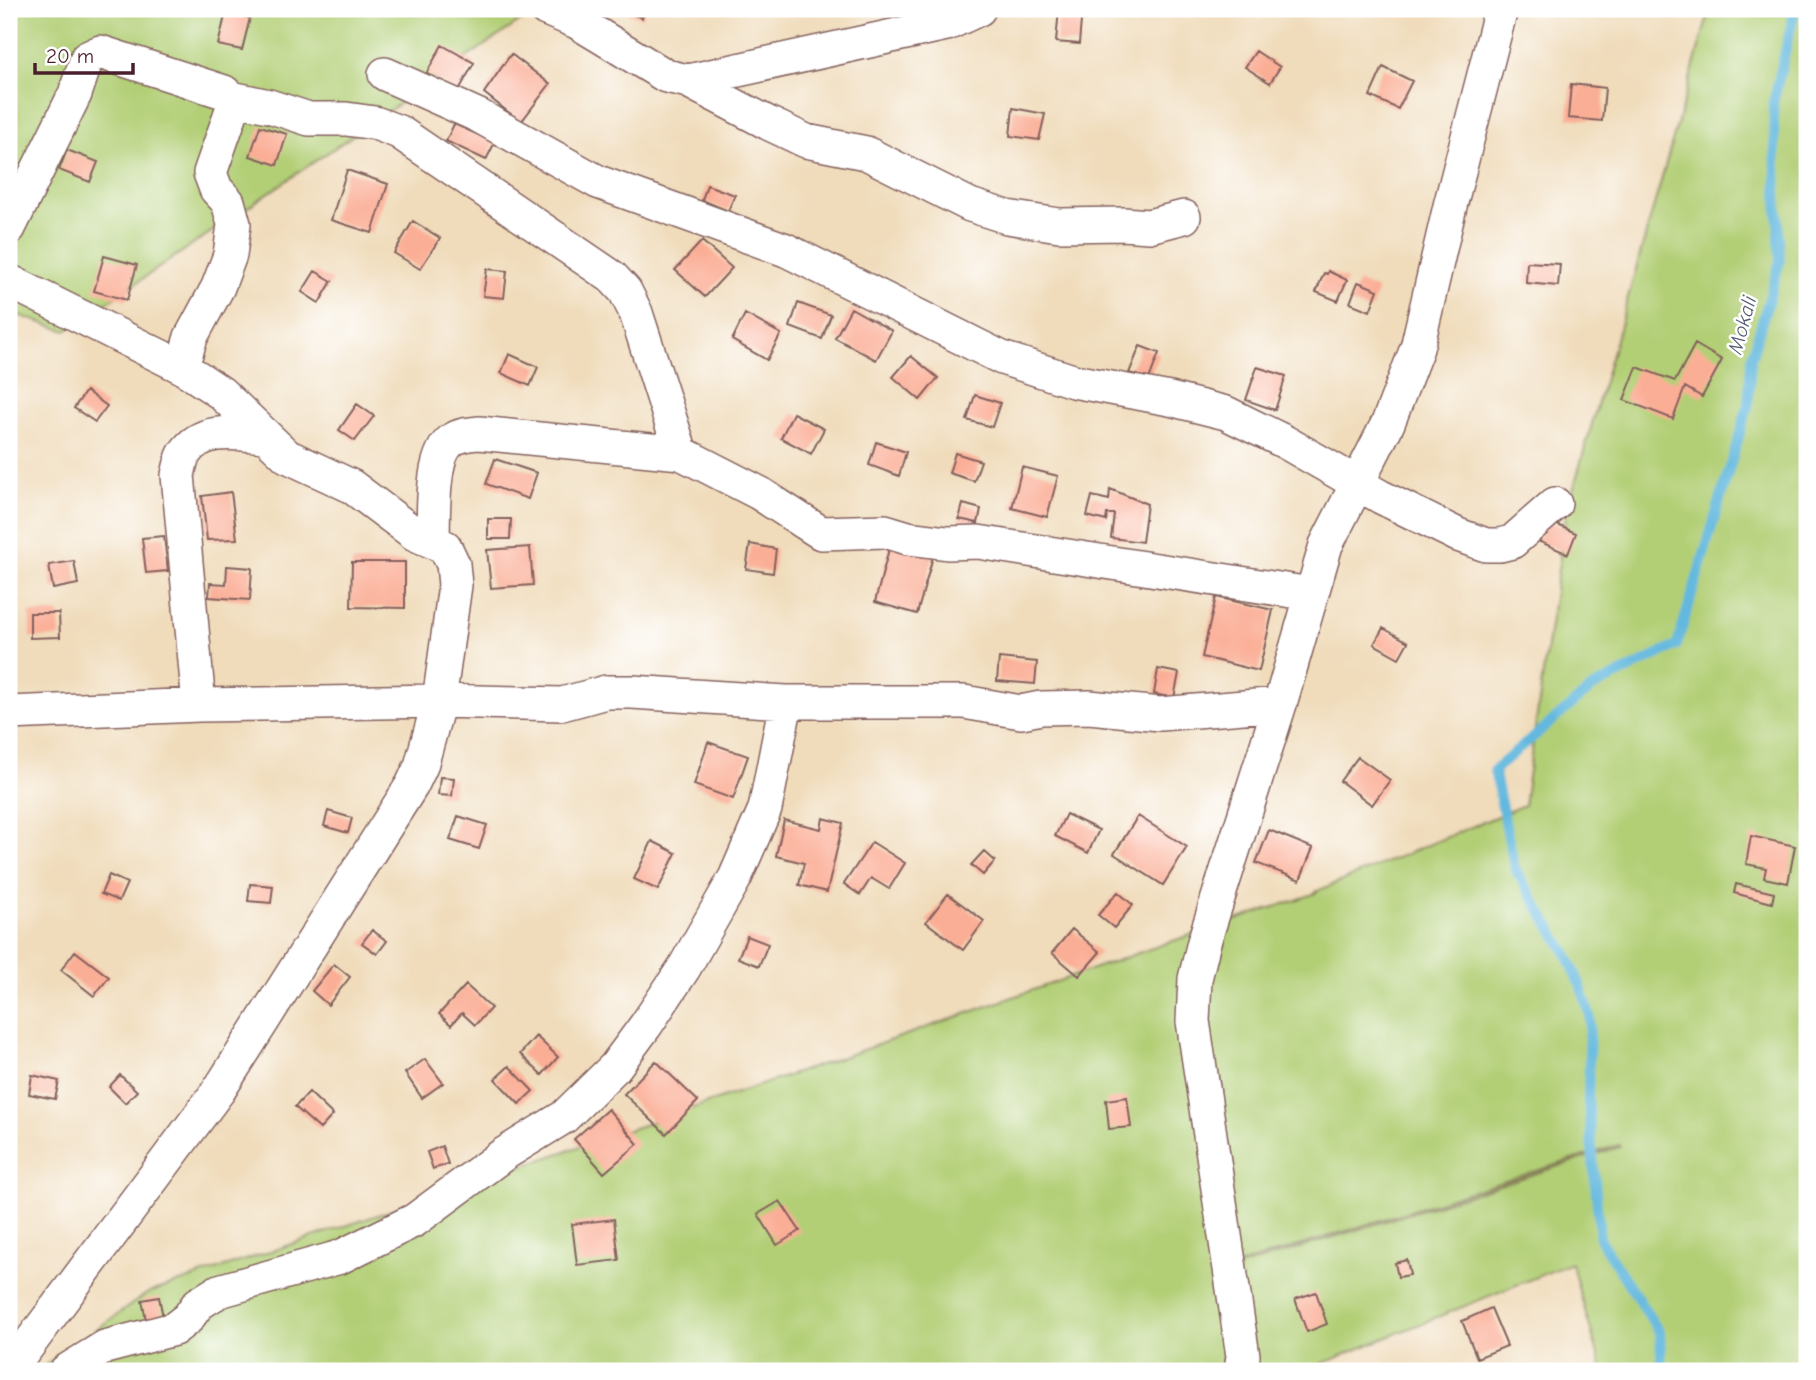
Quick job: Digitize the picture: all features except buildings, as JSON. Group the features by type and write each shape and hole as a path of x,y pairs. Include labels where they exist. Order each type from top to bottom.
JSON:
{"street":[{"path":"547,9 577,22 666,76 688,80 806,141 866,153 970,205 1007,217 1059,225 1149,226 1184,217"},
{"path":"688,80 947,24 979,9"},
{"path":"1250,1366 1193,1021 1195,979 1326,545 1388,424 1417,348 1450,206 1501,9"},
{"path":"9,228 75,94 88,58 93,54 100,52 224,92 231,98 268,106 309,120 356,120 375,123 399,132 612,277 625,291 636,313 681,453"},
{"path":"385,74 480,116 598,183 786,250 1002,358 1073,381 1170,399 1226,413 1285,442 1358,485 1440,527 1486,545 1513,542 1555,503"},
{"path":"182,368 191,337 218,287 230,255 234,224 229,202 216,189 210,173 233,107 231,98"},
{"path":"9,281 182,368 221,393 288,456 351,486 415,534 445,547 453,564 455,585 439,701 421,766 412,785 240,1058 9,1371"},
{"path":"199,705 178,475 185,453 201,438 224,433 265,436"},
{"path":"433,541 436,472 449,442 463,434 479,433 681,453 759,493 821,533 885,531 908,538 948,543 978,542 1311,594"},
{"path":"9,713 199,705 439,701 562,704 606,692 786,702 964,702 1021,712 1041,708 1089,707 1160,714 1280,704"},
{"path":"66,1371 106,1347 174,1329 188,1318 198,1304 219,1291 340,1257 415,1220 504,1154 564,1117 615,1067 646,1025 684,968 735,878 765,809 786,702"}],"green space":[{"path":"9,9 538,9 66,331 9,312"},
{"path":"1710,9 1807,9 1807,1371 1603,1371 1571,1263 1304,1371 37,1371 148,1293 1314,894 1524,805 1566,515","holes":["1619,1145 1620,1147 1239,1267 1238,1265"]}],"waterway":[{"name":"Mokali","path":"1662,1371 1660,1333 1600,1240 1588,1100 1590,1015 1567,954 1515,869 1494,770 1592,688 1677,645 1748,406 1751,359 1780,261 1773,103 1795,9"}]}
